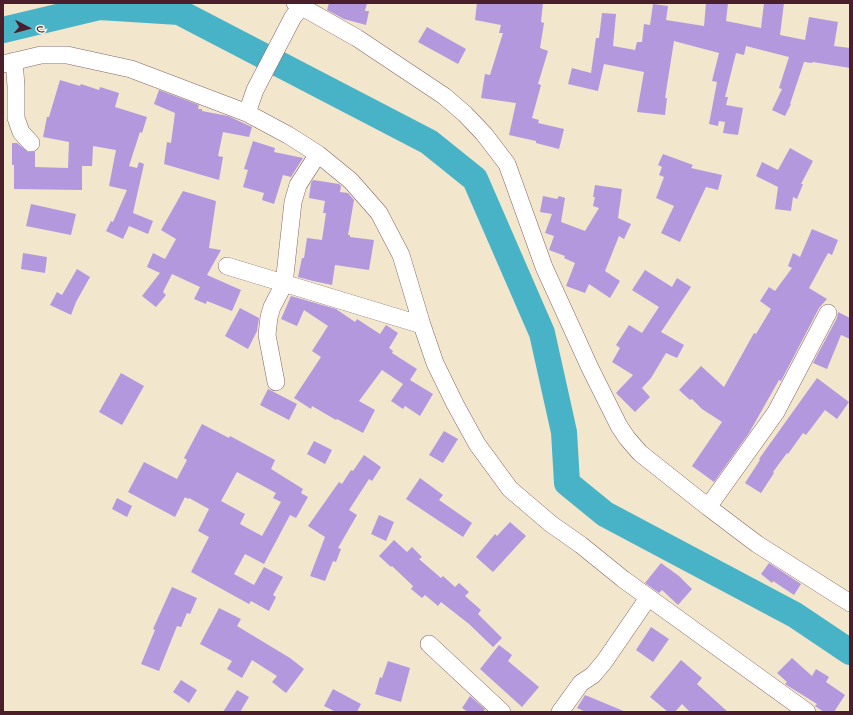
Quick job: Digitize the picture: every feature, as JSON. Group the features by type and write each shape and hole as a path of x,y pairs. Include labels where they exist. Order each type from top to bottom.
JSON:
{"street":[{"path":"247,113 255,90 296,9 357,38 444,96 465,114 484,134 507,164 544,267 590,368 619,426 627,438 640,453 757,544 850,603"},
{"path":"31,143 21,132 16,118 16,86 8,63 42,55 67,55 91,59 131,69 247,113 288,135 318,154 351,181 378,214 401,255 435,363 476,444 510,489 551,524 581,545 623,580 807,712"},
{"path":"276,382 267,335 269,317 272,307 284,284 293,202 298,185 318,154"},
{"path":"227,266 422,325"},
{"path":"708,507 776,412 828,313"},
{"path":"560,712 581,683 593,675 604,662 648,598"},
{"path":"429,644 502,712"}],"building":[{"path":"329,3 367,3 365,11 369,11 366,25 344,19 327,10"},
{"path":"477,3 543,3 541,22 544,23 540,48 548,51 538,84 541,85 532,118 539,120 538,123 564,129 559,149 536,143 536,141 509,135 516,103 481,98 485,74 490,75 503,33 499,33 501,25 475,20"},
{"path":"706,3 728,3 726,21 761,28 764,3 784,3 780,35 805,40 809,17 838,22 834,46 850,48 850,68 804,62 791,104 785,116 772,110 782,89 779,88 789,57 746,46 744,55 736,53 725,97 728,97 726,105 743,108 738,135 723,133 725,122 719,121 718,126 709,124 717,82 712,81 719,53 674,41 665,98 667,98 665,115 637,112 644,72 604,64 598,91 568,84 572,68 591,73 596,38 599,38 602,13 616,14 613,46 635,50 637,42 642,42 644,24 650,25 653,4 668,6 666,20 704,26"},
{"path":"427,27 466,49 458,64 418,42"},
{"path":"60,80 80,86 81,84 99,90 100,87 119,93 115,107 147,117 142,133 140,132 129,166 137,168 139,162 144,164 133,213 153,221 148,234 129,226 123,239 106,231 111,221 113,222 127,190 109,186 116,150 93,146 92,166 82,166 82,190 14,189 12,143 17,143 28,152 35,152 35,167 68,168 69,142 43,137 47,117 49,117"},
{"path":"159,90 199,105 198,109 202,109 202,111 228,116 252,127 249,137 223,132 218,156 223,157 219,180 164,164 167,142 171,143 175,113 154,104"},
{"path":"253,141 275,148 274,152 303,158 291,177 283,175 274,204 262,200 264,193 243,187 248,170 244,169"},
{"path":"790,148 813,161 801,184 803,184 797,199 793,197 791,211 775,209 778,187 756,176 762,162 778,170"},
{"path":"663,154 693,165 691,168 722,175 718,190 706,187 680,242 661,233 674,206 656,198 664,177 659,175 662,167 658,165"},
{"path":"313,180 339,184 341,186 340,192 348,193 354,200 348,235 350,235 350,237 374,240 369,270 335,265 332,285 298,277 302,258 304,258 307,238 322,240 326,213 323,213 325,201 309,198 311,183"},
{"path":"595,185 622,189 618,218 631,224 624,239 619,236 605,271 620,281 610,298 589,284 585,293 566,286 575,263 564,258 565,256 549,250 554,236 545,233 552,214 540,212 543,196 557,199 559,196 565,198 561,222 585,231 599,208 593,206"},
{"path":"183,191 216,201 209,248 221,250 207,275 241,290 232,311 207,301 206,304 194,299 200,287 172,274 163,292 166,295 156,307 142,296 160,273 147,267 153,253 165,259 176,239 161,230"},
{"path":"31,204 76,214 71,235 26,226"},
{"path":"812,229 838,240 832,255 828,253 809,288 827,299 819,308 781,381 779,380 749,433 714,482 692,466 722,422 702,409 692,399 690,400 679,390 701,366 724,387 754,333 756,334 771,309 760,301 769,287 775,291 792,268 788,266 793,253 800,257"},
{"path":"23,253 47,257 45,273 21,269"},
{"path":"77,269 90,277 76,302 71,315 50,305 57,292 62,295"},
{"path":"645,270 672,287 677,278 691,287 661,332 684,345 677,358 666,353 651,378 642,388 650,397 635,412 616,393 633,375 612,362 620,348 616,345 629,325 642,333 659,307 632,290"},
{"path":"291,296 336,309 355,322 357,319 380,334 386,325 398,333 389,348 393,351 392,353 417,369 410,380 433,394 420,416 405,406 403,409 391,401 403,384 382,370 359,401 375,410 363,433 312,406 311,409 294,398 321,357 312,351 328,326 304,310 297,326 281,319"},
{"path":"240,308 259,318 257,331 248,349 225,336"},
{"path":"838,312 850,318 850,339 841,335 827,369 813,363 837,318"},
{"path":"121,373 144,386 122,425 99,412"},
{"path":"817,378 849,402 837,419 825,410 806,435 803,433 788,454 787,453 773,472 774,473 761,493 745,483 760,460 759,459"},
{"path":"268,389 297,404 289,420 260,405"},
{"path":"202,424 229,438 230,436 275,460 271,469 303,489 301,493 308,497 296,518 290,515 264,564 245,554 234,574 254,585 264,567 283,577 273,595 276,597 269,611 251,601 249,604 191,572 209,537 198,531 209,509 185,497 175,517 128,492 144,462 177,479 187,460 184,458","holes":["237,472 276,493 273,498 281,502 262,536 240,524 245,514 221,501"]},
{"path":"444,431 458,439 443,463 429,455"},
{"path":"314,441 332,450 325,464 307,454"},
{"path":"364,455 381,467 372,481 369,479 349,510 357,515 338,548 341,549 336,562 333,561 325,581 310,576 325,537 308,526 339,482 342,484 351,470 353,471"},
{"path":"420,478 443,495 439,500 472,523 463,537 406,499"},
{"path":"117,498 132,506 127,517 112,509"},
{"path":"379,515 394,522 386,541 371,534"},
{"path":"510,522 526,536 493,572 476,557 495,534 497,536"},
{"path":"394,540 407,552 412,547 422,557 419,559 441,578 443,576 455,587 459,583 469,592 465,596 481,610 478,614 502,638 493,647 469,624 441,602 438,606 425,595 422,598 411,589 413,586 379,556"},
{"path":"661,563 679,576 692,589 678,605 662,590 659,593 645,583"},
{"path":"769,563 801,584 794,595 773,581 772,583 761,574"},
{"path":"172,587 197,598 190,614 187,613 181,627 177,626 159,671 141,664 155,630 153,629"},
{"path":"219,608 241,619 237,626 290,658 304,669 286,693 272,682 277,676 252,660 242,678 227,669 232,661 200,644"},
{"path":"651,627 669,639 653,662 636,650"},
{"path":"499,645 512,655 508,661 539,687 522,707 480,669"},
{"path":"792,658 812,676 816,669 829,677 826,682 845,695 834,712 824,712 815,706 817,704 785,684 787,682 777,673"},
{"path":"681,660 702,678 697,684 728,712 690,712 682,704 675,712 668,712 650,697"},
{"path":"388,661 410,668 401,702 375,694 380,677 382,678"},
{"path":"181,680 197,690 189,703 173,692"},
{"path":"333,689 361,704 357,712 336,712 324,706"},
{"path":"237,690 249,697 240,712 223,712"},
{"path":"585,695 626,712 586,712 577,708"},
{"path":"470,696 485,709 483,712 468,712 462,708"}],"waterway":[{"path":"3,30 99,7 179,12 429,142 475,179 542,333 564,432 567,483 605,514 795,615 850,652"}]}
